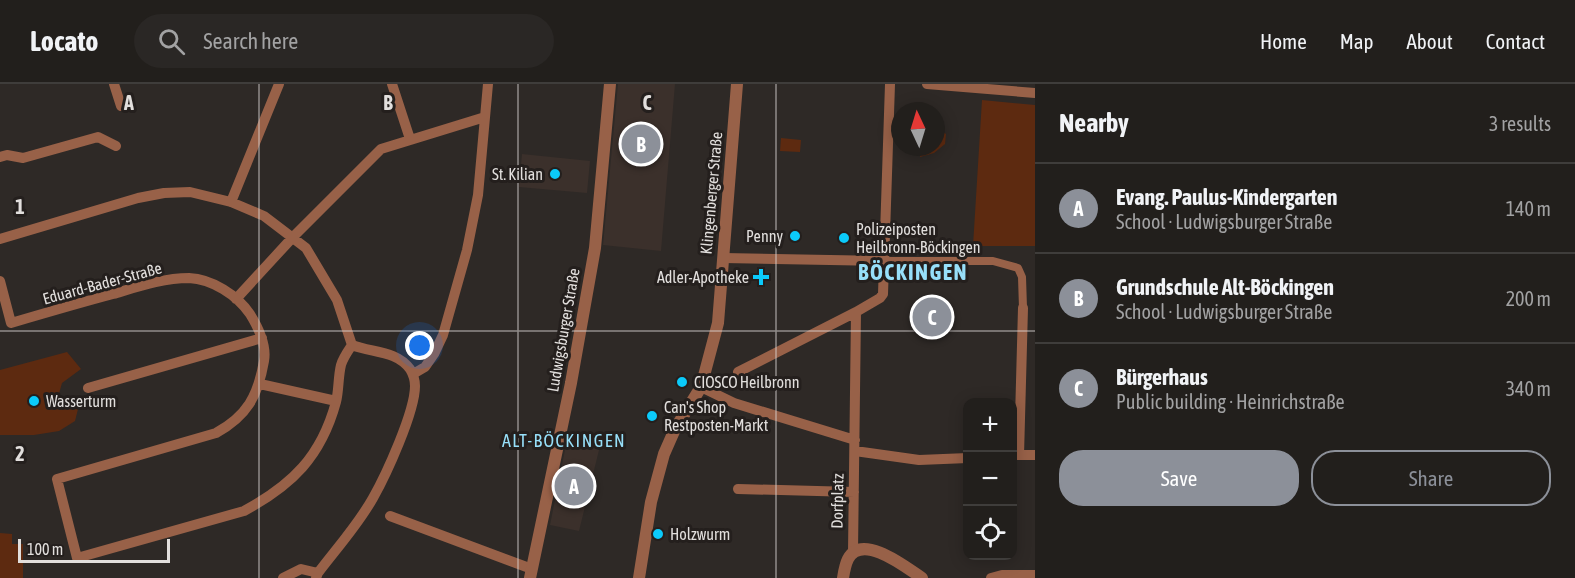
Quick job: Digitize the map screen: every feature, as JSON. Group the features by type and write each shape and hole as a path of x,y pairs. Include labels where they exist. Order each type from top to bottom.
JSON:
{"street":[{"path":"114,84 121,106"},
{"path":"231,202 279,84"},
{"path":"392,84 410,139"},
{"path":"413,374 425,367 434,354 455,293 478,195 488,84"},
{"name":"Ludwigsburger Straße","path":"531,573 571,383 595,249 610,84"},
{"name":"Klingenberger Straße","path":"639,578 651,502 664,454 675,429 701,387 718,323 737,84"},
{"path":"738,372 856,312 883,294 890,84"},
{"path":"927,84 1035,93"},
{"path":"236,299 293,237 381,149 486,117"},
{"path":"0,157 7,155 23,158 98,137 116,146"},
{"path":"0,239 138,198 164,193 190,192 231,202 264,216 306,248 337,300 352,345 342,364 336,401 260,384"},
{"path":"723,258 993,261 1018,268 1022,277 1023,308 1016,452"},
{"name":"Eduard-Bader-Straße","path":"0,281 11,323 163,280 190,278 212,283 236,299 251,316 262,338 265,356 260,384 242,414 232,425 216,434 57,478 77,558 220,519 244,511 266,499 291,481 304,467 324,435 336,401"},
{"name":"Dorfplatz","path":"843,578 847,560 853,552 856,312"},
{"path":"88,388 262,338"},
{"path":"284,578 301,569 317,575 372,499 404,429 415,386 413,374 395,356 352,345"},
{"path":"701,387 734,403 855,446 919,460 963,458"},
{"path":"1017,455 1035,455"},
{"path":"738,489 854,492"},
{"path":"390,516 531,573"},
{"name":"Dorfplatz","path":"853,552 874,550 922,578"},
{"path":"991,578 1002,575 1034,575"}],"shaded area":[{"path":"618,84 675,84 661,251 603,245"},
{"path":"982,100 1035,105 1035,246 973,246"},
{"path":"781,138 801,140 800,152 780,151"},
{"name":"St. Kilian","path":"522,154 590,161 587,193 519,187"},
{"path":"67,352 81,369 62,383 58,397 64,404 78,409 75,421 59,431 34,435 0,435 0,370"},
{"path":"567,440 600,446 579,531 550,525"},
{"path":"0,533 12,534 12,544 23,544 23,578 0,578"}],"place":[{"name":"Grundschule Alt-Böckingen","path":"641,144"},
{"name":"St. Kilian","path":"555,174"},
{"name":"Penny","path":"795,236"},
{"name":"Polizeiposten Heilbronn-Böckingen","path":"844,238"},
{"name":"Adler-Apotheke","path":"761,277"},
{"name":"Bürgerhaus","path":"932,317"},
{"name":"CIOSCO Heilbronn","path":"682,382"},
{"name":"Wasserturm","path":"34,401"},
{"name":"Can's Shop Restposten-Markt","path":"652,416"},
{"name":"Evang. Paulus-Kindergarten","path":"574,486"},
{"name":"Holzwurm","path":"658,534"}],"district":[{"name":"BÖCKINGEN","path":"913,272"},
{"name":"ALT-BÖCKINGEN","path":"564,440"}]}
